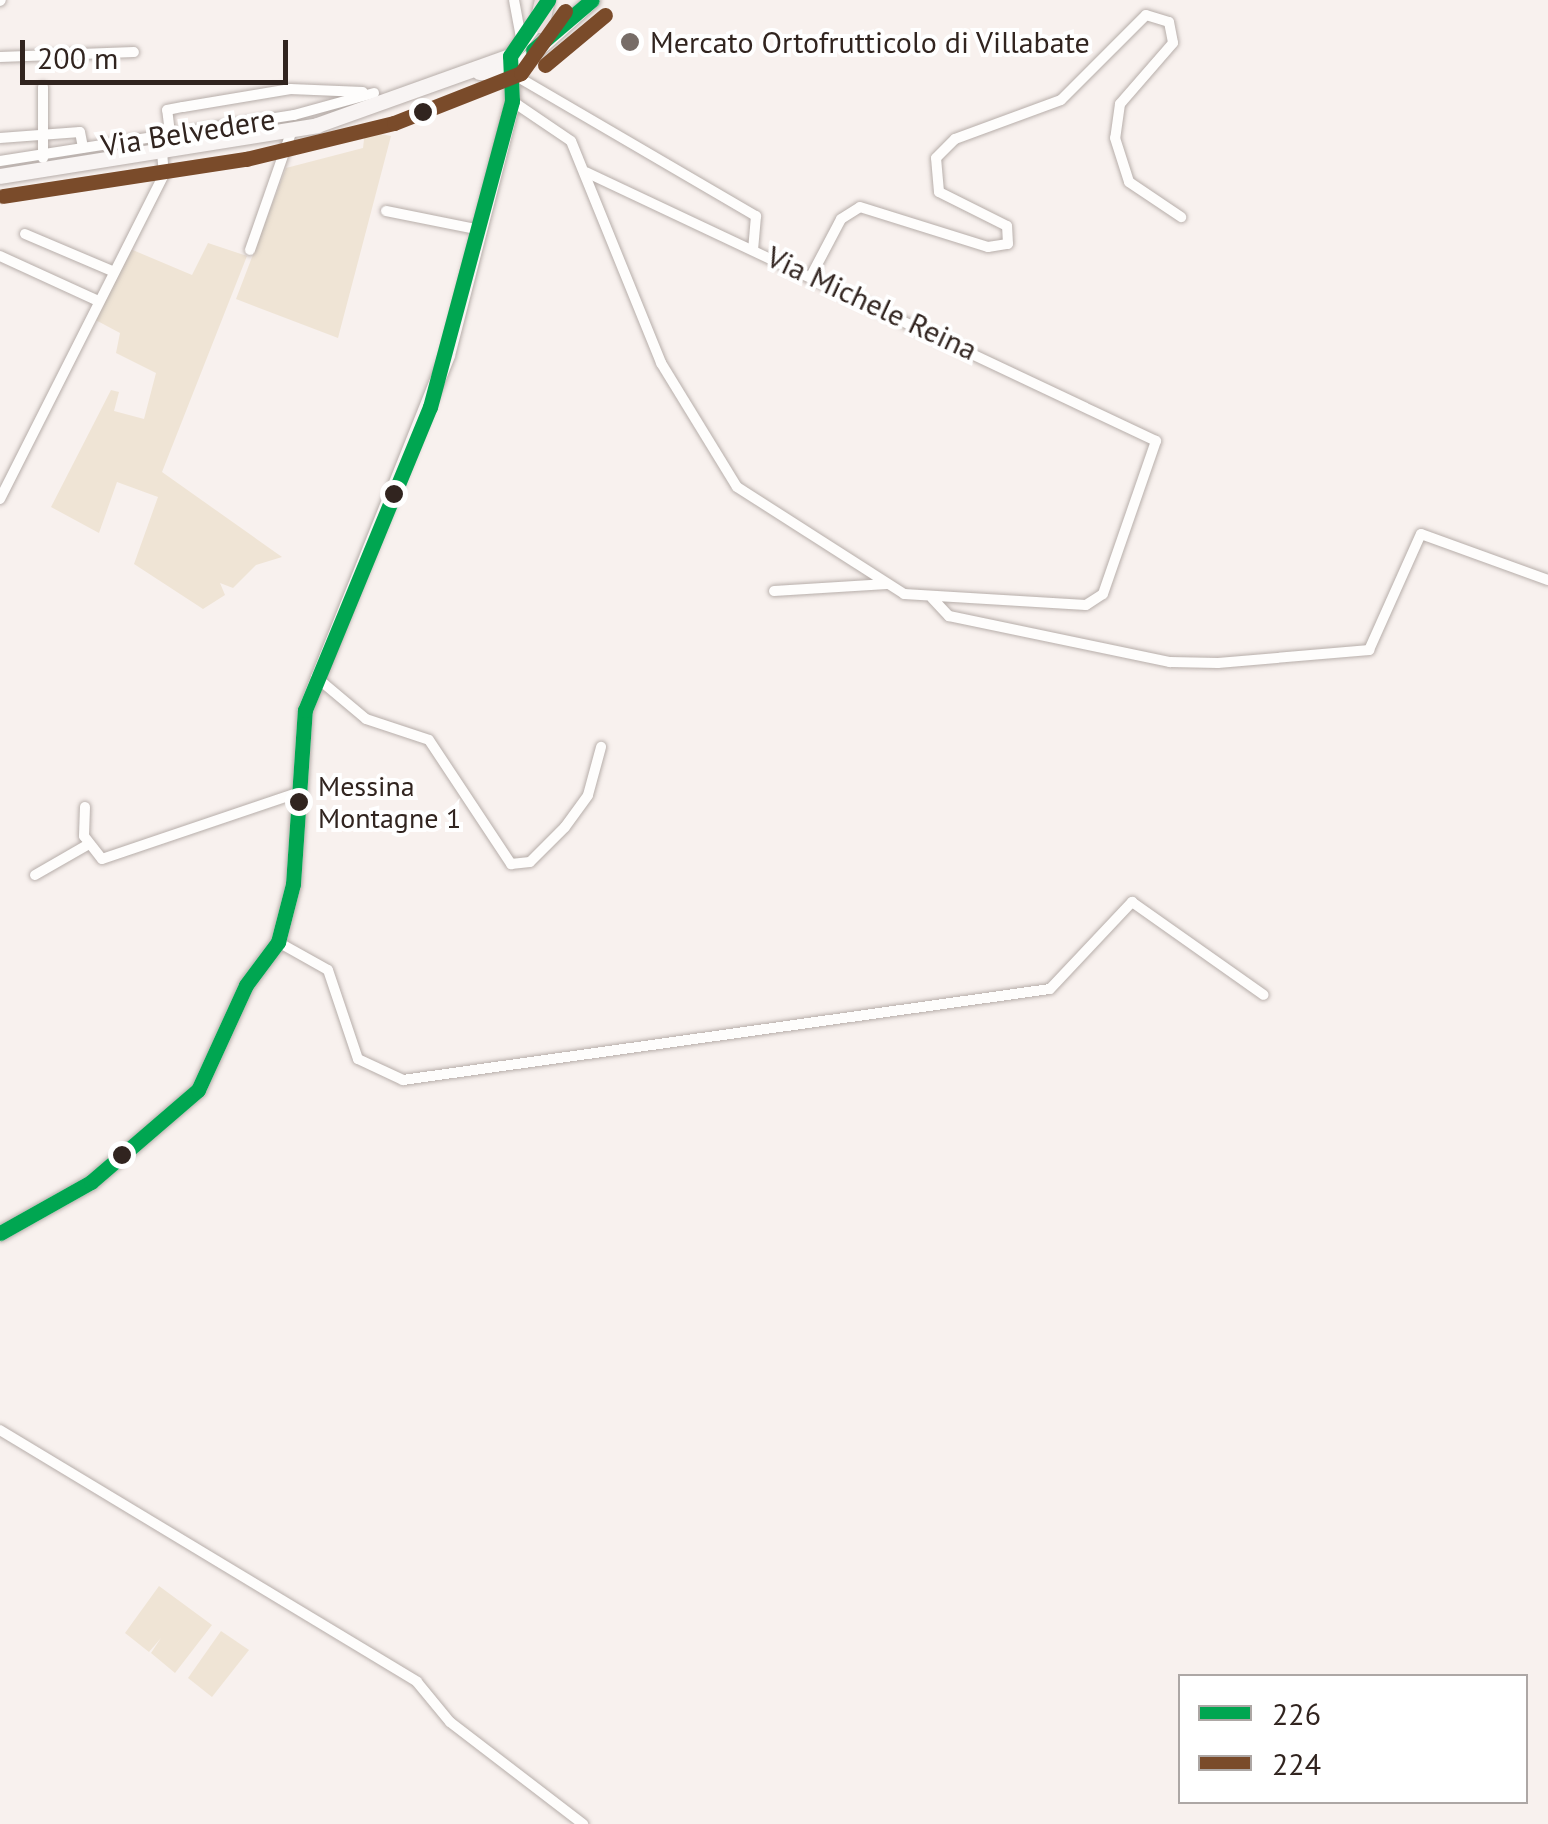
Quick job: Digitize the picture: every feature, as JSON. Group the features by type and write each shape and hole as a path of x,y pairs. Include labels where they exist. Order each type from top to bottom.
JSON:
{"highway":[{"path":"540,23 546,0"}],"street":[{"path":"0,1233 91,1182 198,1090 246,985 278,942 316,677 430,407 512,101 514,0"},
{"path":"0,176 42,162 162,150 387,104 515,57 592,0"},
{"path":"811,276 842,218 860,207 988,246 1008,244 1007,226 939,192 936,158 954,139 1061,100 1146,15 1169,22 1174,43 1120,104 1115,138 1129,182 1181,217"},
{"path":"515,57 540,23"},
{"path":"0,57 134,52"},
{"path":"515,57 567,104 756,216 753,248"},
{"path":"42,162 43,87"},
{"path":"170,133 167,110 249,95 295,89 374,93 387,104"},
{"path":"250,250 296,122 295,89"},
{"path":"322,90 326,108"},
{"name":"Via Belvedere","path":"0,162 42,162 83,148 255,121 296,122 374,93"},
{"path":"249,95 255,121"},
{"path":"512,101 564,128"},
{"path":"203,103 206,128"},
{"path":"567,104 564,128 586,172 661,363 737,487 887,584 932,598 950,616 1170,662 1218,663 1369,650 1420,534 1548,580"},
{"path":"0,138 80,132 83,148"},
{"path":"0,500 96,300 164,174 162,150"},
{"name":"Via Michele Reina","path":"586,172 1156,441 1103,594 1086,604 932,598"},
{"path":"386,211 480,230"},
{"path":"25,234 112,272"},
{"path":"0,256 96,300"},
{"path":"774,592 887,584"},
{"path":"316,677 366,719 429,740 512,864 530,862 565,826 588,795 601,747"},
{"path":"88,844 113,858 300,792"},
{"path":"84,807 88,844"},
{"path":"35,875 88,844"},
{"path":"278,942 328,970 358,1059 403,1080 1050,989 1132,902 1264,995"},
{"path":"0,1430 416,1682 450,1722 583,1824"}],"shaded area":[{"path":"365,131 391,136 338,338 236,299 286,168 363,148"},
{"path":"208,243 247,256 162,472 282,557 256,565 233,588 220,583 225,595 203,609 134,564 158,497 117,482 99,533 51,507 111,390 119,392 114,411 144,419 156,373 116,353 120,333 90,317 128,248 192,275"},
{"path":"159,1586 212,1625 175,1673 151,1653 161,1638 149,1652 125,1633"},
{"path":"221,1631 249,1650 212,1697 188,1678"}],"transit line":[{"name":"226","path":"0,1233 91,1182 198,1090 246,985 278,942 293,884 305,710 430,407 512,101 510,56 548,0"},
{"name":"226","path":"533,50 592,0"},
{"name":"224","path":"3,196 246,159 394,123 521,73 565,11"},
{"name":"224","path":"545,65 605,15"}],"place":[{"name":"Mercato Ortofrutticolo di Villabate","path":"630,42"},
{"name":"Messina Montagne 1","path":"299,802"}]}
